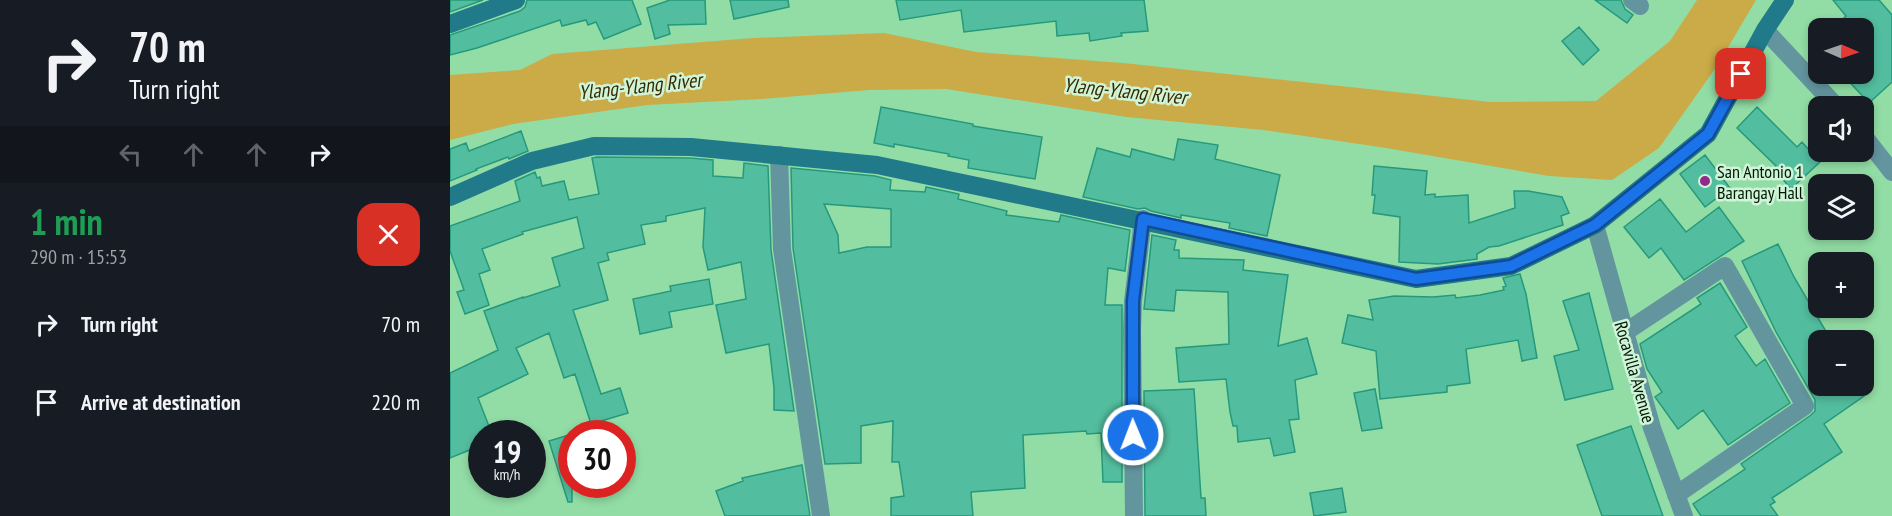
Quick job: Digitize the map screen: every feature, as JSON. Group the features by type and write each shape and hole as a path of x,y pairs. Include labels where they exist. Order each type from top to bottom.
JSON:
{"street":[{"path":"450,24 516,0"},
{"path":"450,197 532,161 594,146 691,147 877,165 1143,219 1416,279 1511,266 1595,225 1708,134 1765,30 1785,0"},
{"path":"1765,30 1827,96"},
{"path":"1874,149 1892,172"},
{"path":"779,155 782,249 821,516"},
{"path":"1134,516 1132,329 1135,278 1143,219"},
{"name":"Rocavilla Avenue","path":"1595,225 1652,428 1684,516"},
{"path":"1624,333 1725,266 1805,406 1676,495"}],"water":[{"name":"Ylang-Ylang River","path":"1697,0 1756,0 1717,66 1659,148 1612,180 1549,176 1263,130 1127,117 946,89 869,90 647,105 513,124 450,140 450,75 520,70 552,54 753,38 884,33 976,52 1123,63 1490,102 1596,101 1670,41"}],"building":[{"path":"450,0 483,0 450,12"},
{"path":"527,0 632,0 641,24 604,39 596,22 588,25 586,20 562,26 560,20 450,55 450,35 520,11 525,7"},
{"path":"670,0 705,0 706,24 668,25 670,34 655,39 647,8"},
{"path":"730,0 788,0 789,7 734,19"},
{"path":"896,0 1144,0 1148,31 1121,33 1122,36 1090,41 1089,33 1057,36 1056,21 964,32 961,10 900,20"},
{"path":"1595,0 1621,0 1625,9 1633,15 1627,23"},
{"path":"1833,0 1879,0 1892,15 1892,82 1874,98 1874,96 1862,96 1851,84 1874,84 1874,18 1844,18 1846,16"},
{"path":"1579,27 1599,50 1583,65 1562,41"},
{"path":"881,107 973,124 973,126 1042,137 1035,179 968,168 969,160 948,156 949,154 894,144 894,147 874,143"},
{"path":"1757,107 1797,147 1802,142 1808,149 1808,162 1820,162 1791,189 1773,168 1776,166 1737,128"},
{"path":"521,131 528,151 476,169 450,181 450,149 466,143 469,151"},
{"path":"1178,139 1218,145 1215,159 1280,175 1267,236 1229,228 1230,223 1181,215 1181,218 1145,208 1138,209 1083,197 1097,148 1130,157 1132,149 1174,160"},
{"name":"San Antonio 1 Barangay Hall","path":"1705,155 1730,188 1705,207 1680,174"},
{"path":"592,158 713,160 713,176 743,178 744,163 768,166 771,250 794,411 774,410 769,344 726,353 716,305 746,299 741,262 708,270 703,247 705,208 666,216 666,221 641,225 645,244 607,253 609,260 598,263 608,300 573,310 601,394 620,388 628,413 604,420 590,420 575,374 564,378 549,333 516,348 528,374 478,398 487,420 468,420 468,451 450,458 450,373 498,350 484,311 560,286 552,258 584,248 577,217 522,232 523,234 482,249 490,270 479,274 489,305 465,314 457,292 464,290 450,251 450,226 520,201 515,181 535,172 537,178 540,177 542,186 564,181 569,200 599,194"},
{"path":"1374,166 1427,171 1425,195 1435,194 1435,197 1468,195 1469,223 1515,208 1514,191 1562,197 1569,213 1561,216 1563,225 1499,246 1489,247 1477,254 1477,259 1438,264 1399,262 1400,217 1373,213"},
{"path":"791,168 875,176 891,180 890,190 925,192 926,187 959,194 958,199 1007,211 1006,215 1059,222 1061,215 1130,230 1125,271 1108,268 1105,305 1122,305 1122,482 1103,482 1101,433 1087,434 1086,431 1023,435 1025,488 971,492 973,516 891,516 891,498 904,496 899,462 892,462 893,421 861,426 861,463 825,464 793,248","holes":["824,204 891,209 891,247 867,247 839,253 838,235"]},
{"path":"1660,199 1686,232 1719,207 1744,241 1684,280 1661,248 1649,258 1624,227"},
{"path":"1152,235 1176,240 1174,250 1179,250 1179,258 1244,260 1243,270 1288,275 1278,346 1307,338 1317,374 1295,380 1299,419 1289,420 1295,452 1274,456 1270,438 1238,442 1237,426 1233,426 1230,412 1226,379 1179,382 1176,348 1229,344 1228,292 1176,290 1174,311 1144,309"},
{"path":"1778,244 1808,301 1808,318 1818,318 1825,330 1808,330 1808,388 1776,332 1742,261"},
{"path":"1520,274 1526,294 1537,358 1522,361 1518,340 1466,349 1470,383 1447,386 1447,392 1380,399 1376,351 1342,343 1348,315 1373,320 1369,300 1394,296 1455,295 1456,298 1480,295 1504,290 1503,287 1506,286 1503,278"},
{"path":"709,279 713,304 669,312 672,327 640,334 633,299 671,291 670,286"},
{"path":"1720,283 1747,327 1735,336 1756,366 1765,359 1790,403 1728,445 1703,410 1678,429 1655,397 1662,392 1647,369 1640,344 1701,304 1697,298"},
{"path":"1589,293 1613,389 1565,400 1554,356 1579,350 1563,301"},
{"path":"1194,389 1201,498 1205,498 1206,516 1145,516 1144,391"},
{"path":"1375,389 1382,428 1362,431 1354,393"},
{"path":"1813,396 1864,396 1824,424 1842,452 1772,498 1775,502 1770,505 1778,516 1701,516 1693,504 1745,469 1741,464 1811,415 1815,411"},
{"path":"1631,426 1663,516 1602,516 1577,445"},
{"path":"558,438 558,470 549,441"},
{"path":"802,465 810,516 725,516 716,491 743,481 742,478"},
{"path":"1342,488 1346,512 1314,516 1310,493"}],"place":[{"name":"San Antonio 1 Barangay Hall","path":"1705,181"}],"route":[{"path":"1133,435 1133,301 1143,219 1416,279 1511,266 1595,225 1708,134 1741,74"}]}
